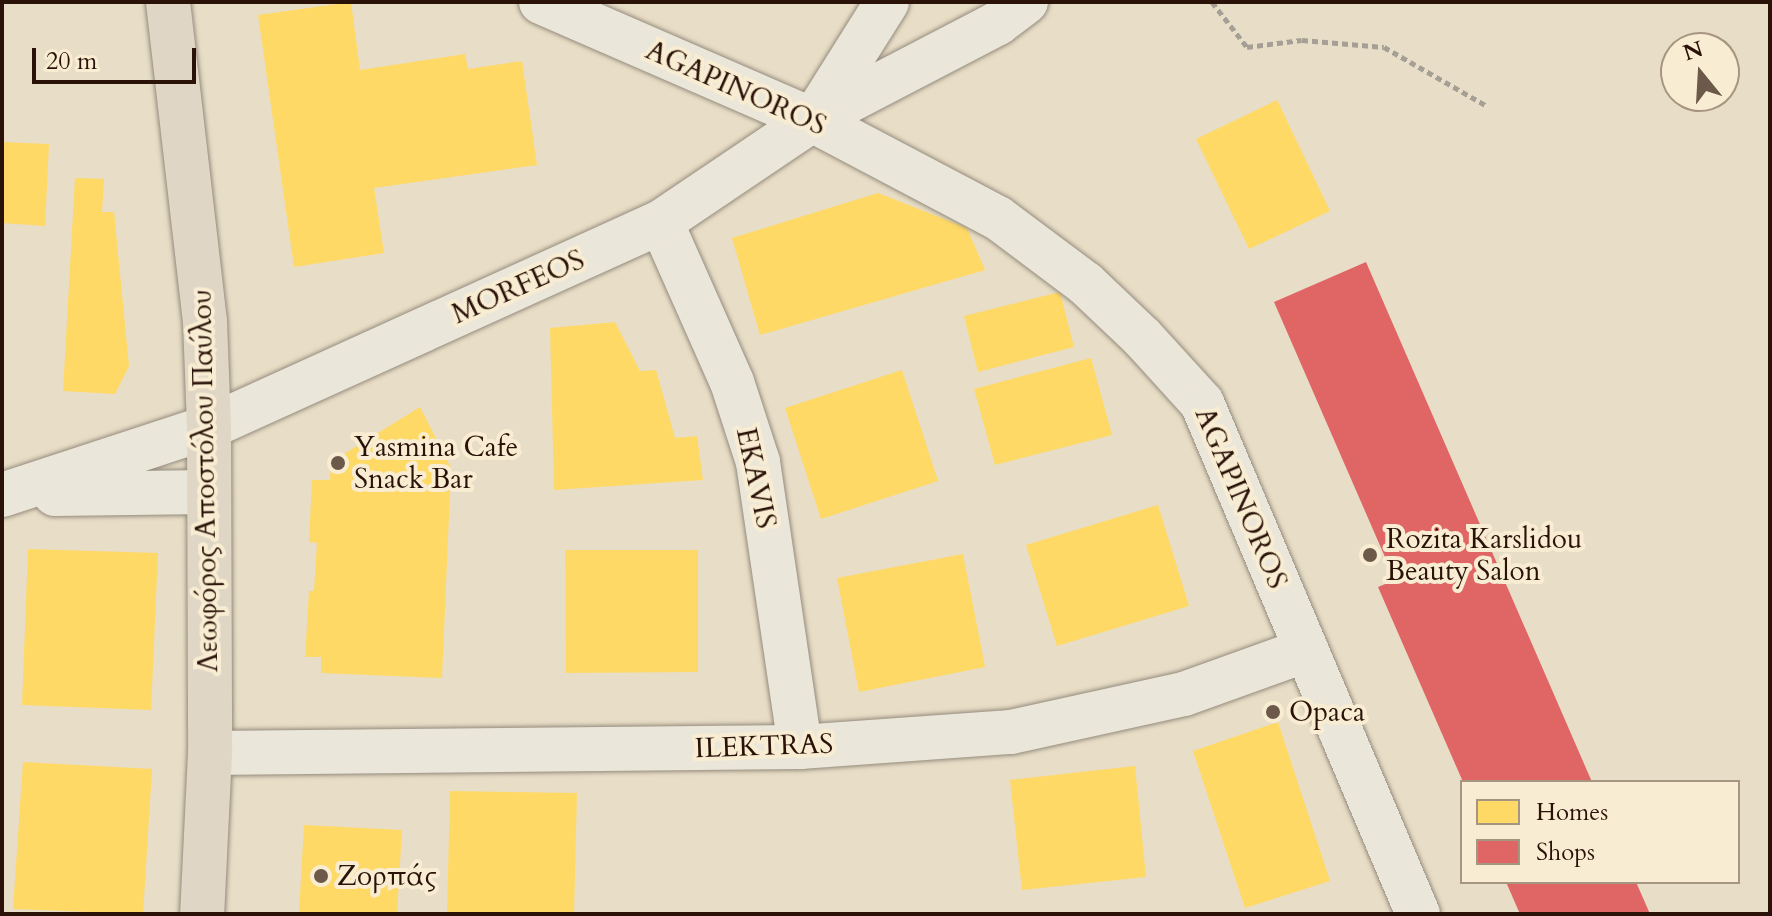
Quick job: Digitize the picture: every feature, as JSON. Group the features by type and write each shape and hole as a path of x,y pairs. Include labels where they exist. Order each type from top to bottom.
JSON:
{"main road":[{"name":"Λεωφόρος Αποστόλου Παύλου","path":"168,2 205,322 209,427 210,753 202,914"}],"street":[{"name":"AGAPINOROS","path":"541,2 812,120 998,218 1085,283 1142,337 1202,403 1418,914"},
{"path":"812,120 887,2"},
{"name":"MORFEOS","path":"3,495 209,427 661,222 812,120 998,23 1026,2"},
{"name":"EKAVIS","path":"661,222 732,382 758,462 800,747"},
{"path":"3,495 209,492"},
{"name":"ILEKTRAS","path":"210,753 800,747 1011,732 1184,694 1306,650"}],"path":[{"path":"1212,2 1247,47 1302,40 1384,47 1487,106"}],"building: Homes":[{"path":"351,2 360,70 465,54 468,69 522,61 537,165 374,188 384,253 294,267 258,15"},
{"path":"1277,100 1330,211 1249,249 1196,139"},
{"path":"2,142 49,144 45,226 2,223"},
{"path":"75,178 104,179 102,212 114,212 129,366 115,394 63,391"},
{"path":"878,193 967,228 985,270 760,335 732,238"},
{"path":"1060,292 1074,347 978,372 964,316"},
{"path":"615,322 640,371 656,370 675,438 697,436 703,480 554,490 550,328"},
{"path":"1091,358 1112,435 995,465 974,389"},
{"path":"902,370 938,481 821,519 785,408"},
{"path":"420,407 451,468 442,678 321,673 321,657 305,657 309,591 314,591 317,543 309,542 312,480 330,480 331,462"},
{"path":"1158,505 1189,606 1057,646 1026,545"},
{"path":"28,549 158,553 151,710 22,705"},
{"path":"565,550 698,550 698,672 566,673"},
{"path":"963,554 985,667 859,692 837,578"},
{"path":"1278,722 1330,881 1245,908 1193,751"},
{"path":"23,762 152,769 143,914 13,909"},
{"path":"1135,766 1146,877 1022,890 1010,780"},
{"path":"450,791 577,793 574,914 447,914"},
{"path":"304,825 402,830 397,914 299,914"}],"building: Shops":[{"path":"1366,262 1591,780 1462,780 1378,587 1395,580 1274,302"},
{"path":"1507,884 1637,884 1650,914 1520,914"}],"place":[{"name":"Yasmina Cafe Snack Bar","path":"338,463"},
{"name":"Rozita Karslidou Beauty Salon","path":"1370,555"},
{"name":"Opaca","path":"1273,712"},
{"name":"Ζορπάς","path":"321,876"}]}
